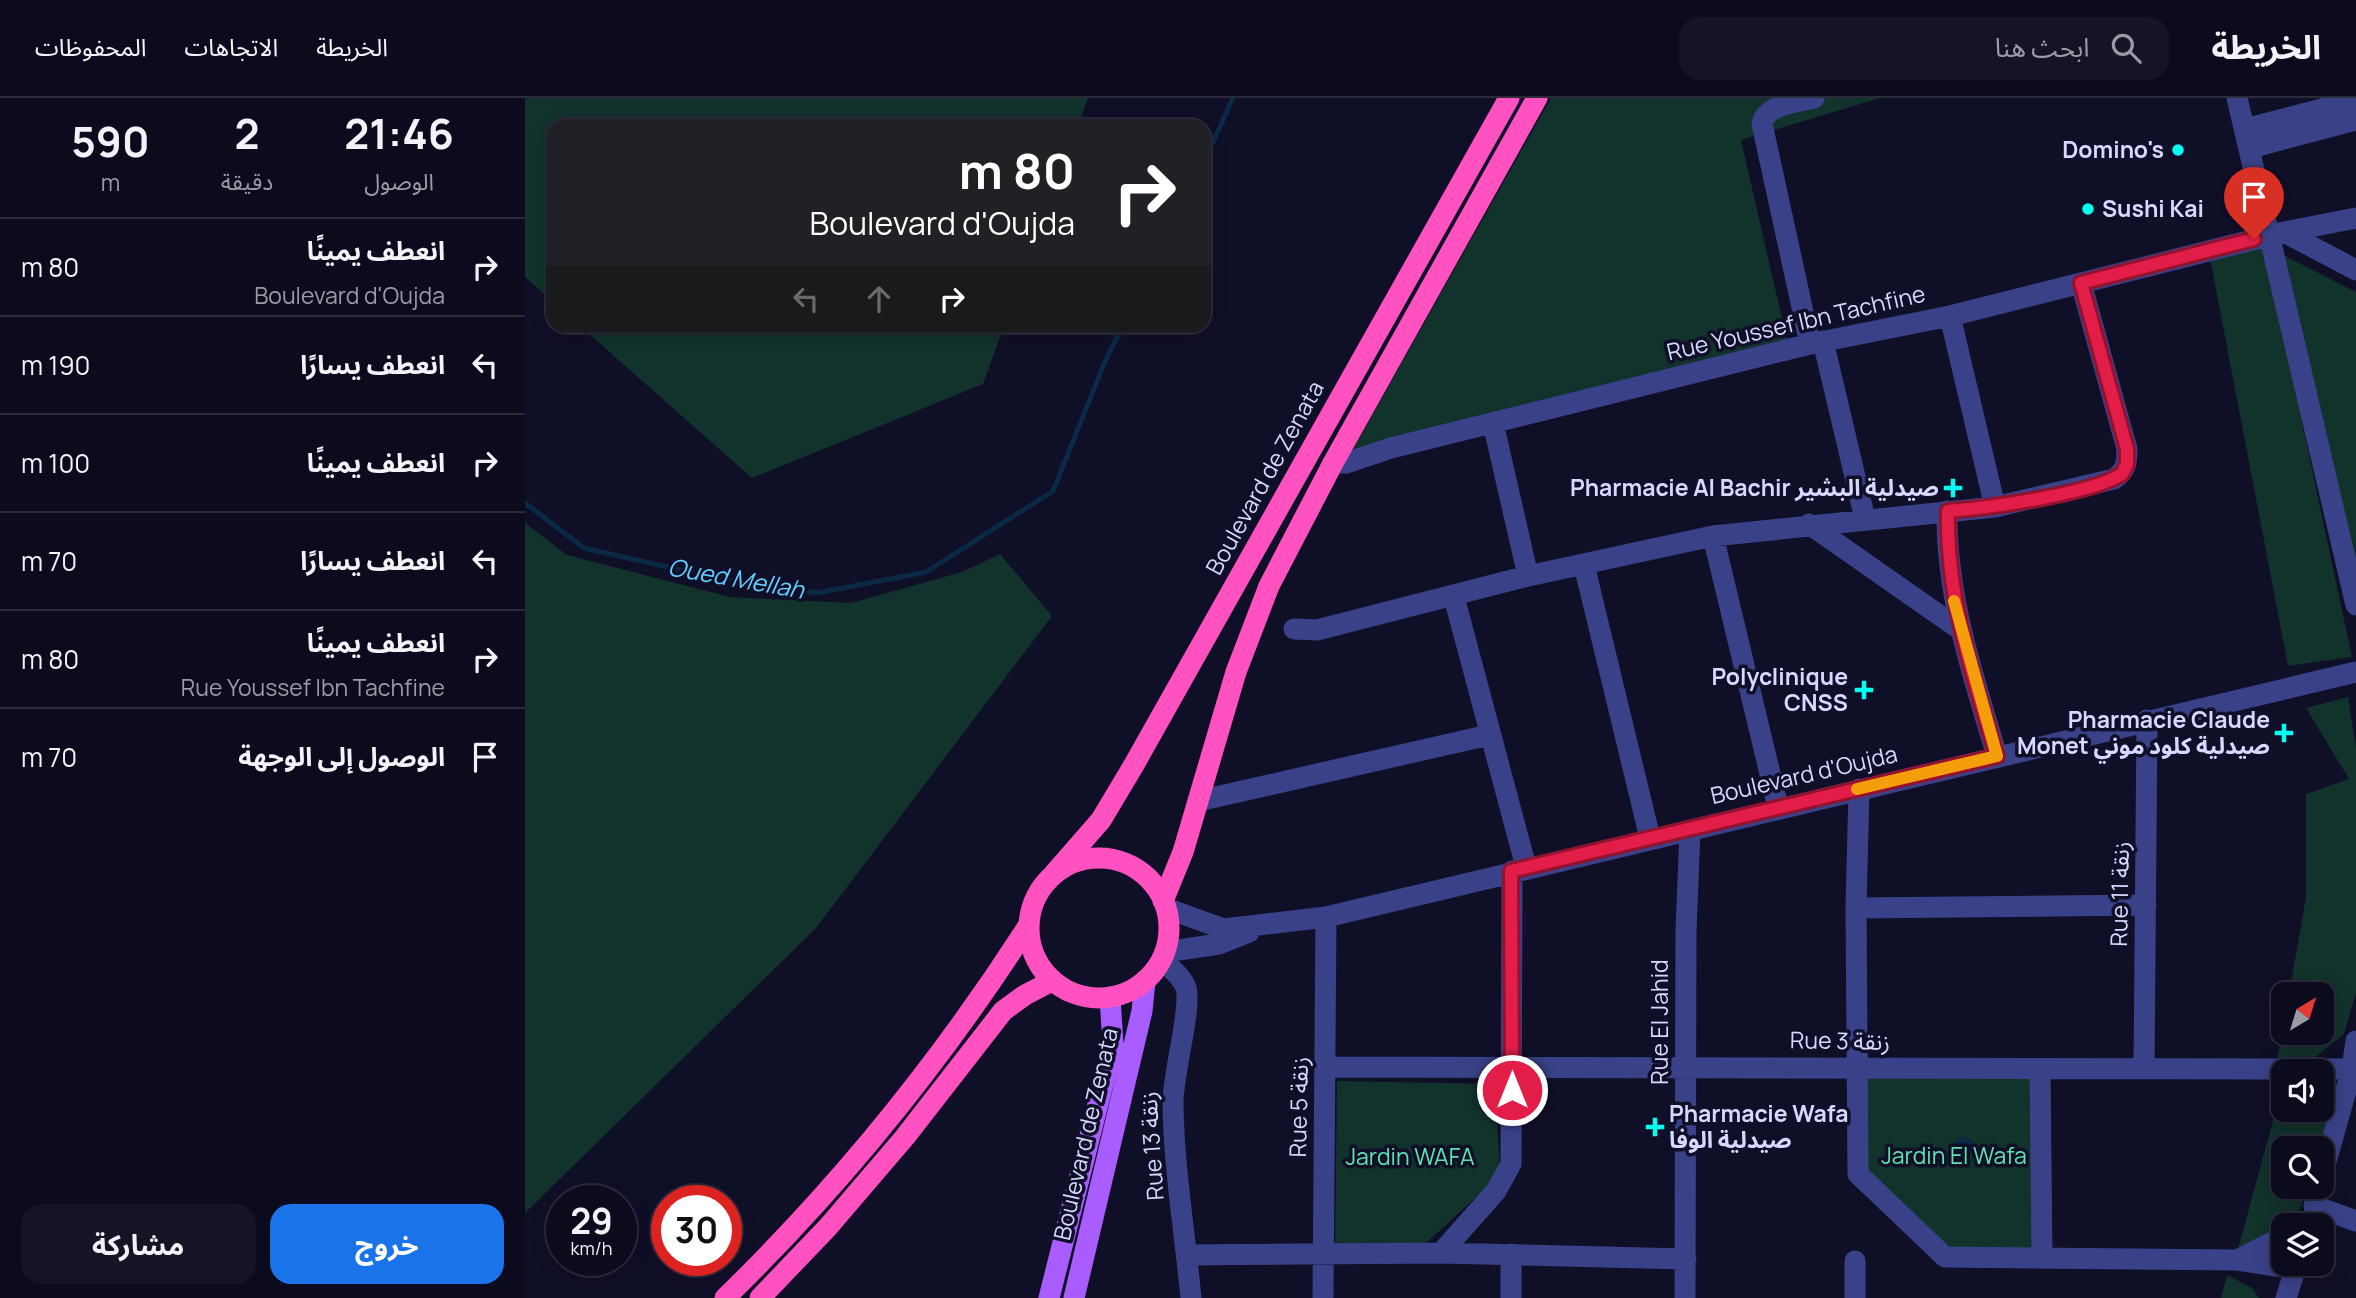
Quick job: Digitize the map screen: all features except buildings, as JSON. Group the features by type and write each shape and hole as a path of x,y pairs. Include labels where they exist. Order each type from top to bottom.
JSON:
{"highway":[{"name":"Boulevard de Zenata","path":"1053,875 1089,836 1122,786 1509,98"},
{"path":"1164,905 1251,630 1285,552 1537,98"},
{"path":"725,1298 829,1189 919,1079 991,985 1028,926 1035,898 1053,875 1071,863 1093,858 1114,860 1135,868 1151,882 1164,905 1169,923 1163,956 1145,981 1129,992 1110,998 1089,998 1070,992 1052,981 1039,965 1031,946 1028,926"},
{"path":"760,1298 828,1227 896,1147 1003,1011 1025,995 1052,981"}],"main road":[{"name":"Boulevard de Zenata","path":"1074,1298 1142,1011 1145,981"},
{"name":"Boulevard de Zenata","path":"1049,1298 1113,1044 1110,998"}],"street":[{"path":"1814,98 1773,109 1763,118 1762,124 1865,519"},
{"path":"2237,98 2278,233 2356,605"},
{"path":"2247,138 2356,100"},
{"path":"2247,138 2356,120"},
{"name":"Rue Youssef Ibn Tachfine","path":"1333,463 1346,463 1391,448 1817,343 1949,316 2278,233 2356,218"},
{"path":"2278,233 2356,270"},
{"path":"1294,629 1317,631 1528,576 1713,536 1809,524 1996,507 2114,479 2122,474 2127,464 2127,449 2081,283"},
{"path":"1949,316 1996,507"},
{"path":"1493,423 1528,576"},
{"path":"1948,511 1947,555 1962,631 1997,756"},
{"path":"1809,524 1962,631"},
{"path":"1713,536 1778,807"},
{"path":"1584,565 1650,838"},
{"path":"1441,1253 1507,1176 1511,1164 1519,869 1454,597"},
{"name":"Boulevard d'Oujda","path":"1164,905 1212,927 1263,926 1326,917 1778,807 2356,672"},
{"name":"Rue 11 زنقة","path":"2144,1069 2147,720"},
{"path":"1198,800 1489,735"},
{"path":"1859,789 1856,908 1858,1174 1945,1257 2237,1260 2271,1263"},
{"name":"Rue El Jahid","path":"1685,1298 1690,830"},
{"path":"1856,908 2146,905"},
{"name":"Rue 5 زنقة","path":"1323,1298 1326,917"},
{"name":"Boulevard d'Oujda","path":"1163,956 1219,944 1263,926"},
{"name":"Rue 13 زنقة","path":"1163,956 1186,988 1187,1001 1175,1065 1173,1104 1191,1298"},
{"path":"2333,1136 2352,1069 2356,1041"},
{"name":"Rue 3 زنقة","path":"1326,1067 1687,1065 2040,1070 2352,1069"},
{"path":"2040,1070 2042,1258"},
{"path":"2334,1217 2356,1221"},
{"path":"2237,1260 2271,1243"},
{"path":"1187,1255 1441,1253 1686,1259"},
{"path":"1511,1254 1511,1298"},
{"path":"1855,1261 1855,1298"},
{"path":"2286,1298 2293,1276"}],"green space":[{"path":"525,98 1088,98 1080,119 546,119 546,296 525,277"},
{"path":"1551,98 1880,98 1741,140 1789,349 1351,453"},
{"path":"2264,244 2352,657 2288,666 2209,253"},
{"path":"2283,255 2356,292 2356,589"},
{"path":"588,333 1001,333 983,384 752,478"},
{"path":"525,523 567,555 730,597 851,603 962,572 1000,554 1052,616 816,928 554,1185 546,1185 546,1192 525,1213"},
{"path":"2348,697 2356,748 2356,992 2344,1034 2335,1041 2335,982 2291,982 2306,897 2306,794 2349,779 2306,708"},
{"path":"2280,1045 2330,1045 2317,1056 2307,1059 2277,1059"},
{"name":"Jardin El Wafa","path":"1859,1067 2040,1070 2042,1257 1930,1249 1850,1180"},
{"name":"Jardin WAFA","path":"1337,1081 1495,1084 1500,1175 1423,1246 1335,1248"},
{"path":"2273,1122 2327,1122 2323,1136 2271,1136 2271,1199 2303,1199 2299,1213 2271,1213 2271,1234 2238,1249"},
{"path":"2227,1275 2252,1288 2259,1298 2221,1298"}],"water":[{"path":"1964,1137 1971,1140 1974,1147 1971,1154 1964,1157 1957,1154 1954,1147 1957,1140"}],"waterway":[{"name":"Oued Mellah","path":"1211,147 1233,98"},
{"name":"Oued Mellah","path":"525,503 584,548 702,575 817,593 926,572 1053,491 1106,359 1119,333"}],"slow traffic":[{"path":"1857,789 1997,756 1954,601"}],"place":[{"name":"Domino's","path":"2178,150"},
{"name":"Sushi Kai","path":"2088,209"},
{"name":"Pharmacie Al Bachir صيدلية البشير","path":"1953,488"},
{"name":"Polyclinique CNSS","path":"1864,690"},
{"name":"Pharmacie Claude Monet صيدلية كلود موني","path":"2284,733"},
{"name":"Pharmacie Wafa صيدلية الوفا","path":"1655,1127"}],"route":[{"path":"1512,1090 1511,871 1997,756 1952,593 1947,555 1948,511 1996,507 2103,483 2122,474 2127,464 2127,449 2081,283 2254,239"}]}
